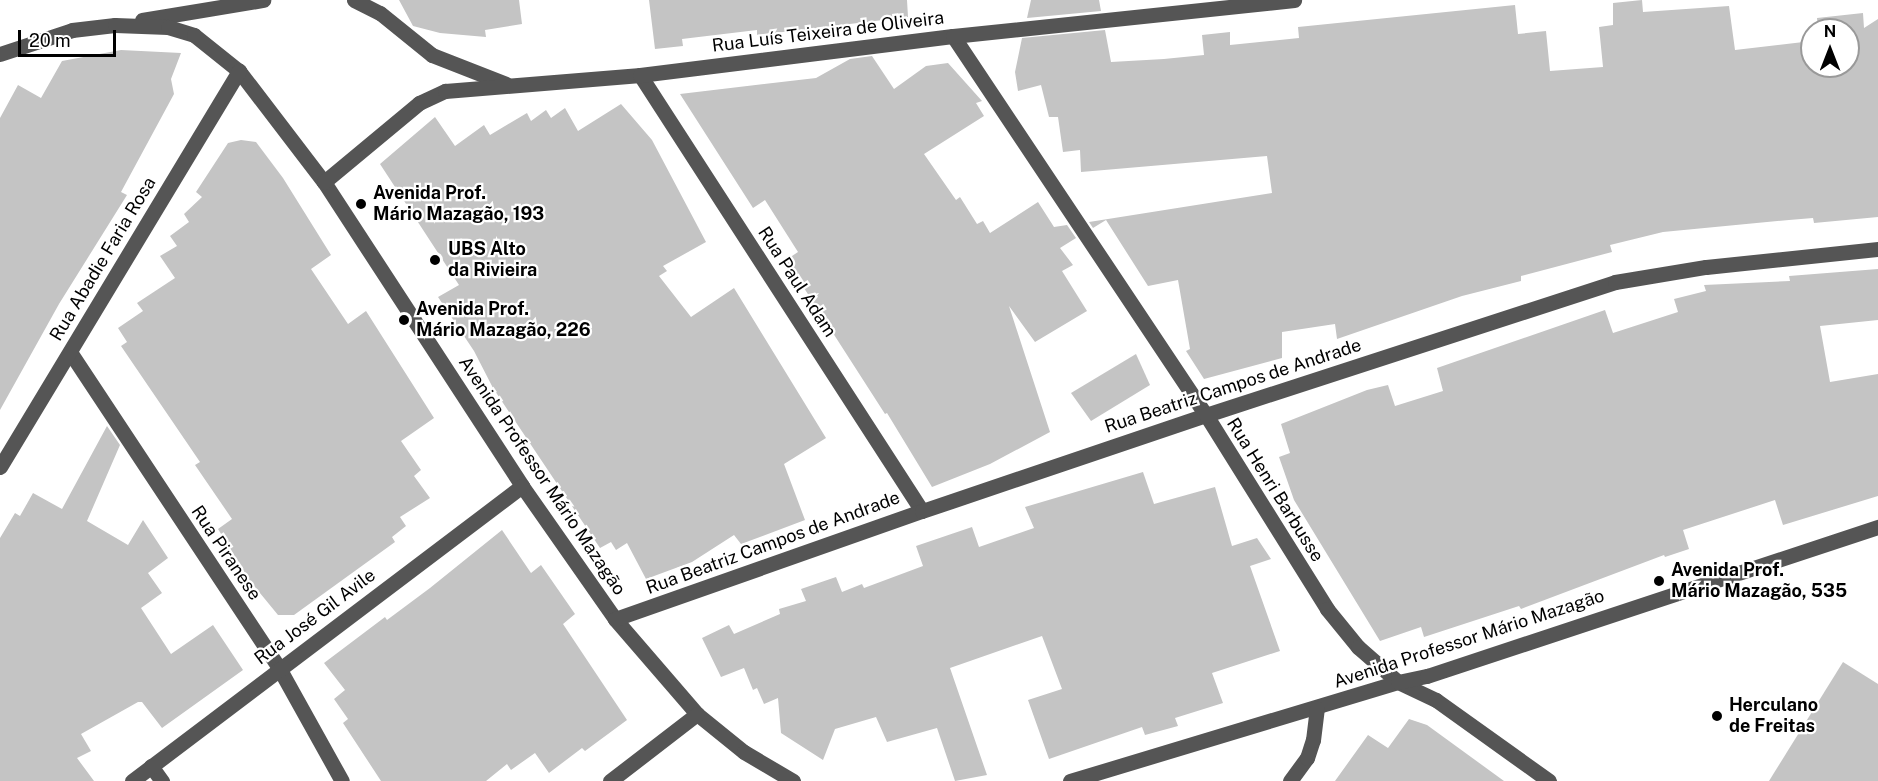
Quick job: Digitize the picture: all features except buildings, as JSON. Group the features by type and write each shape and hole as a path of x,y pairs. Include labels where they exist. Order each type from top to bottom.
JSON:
{"street":[{"path":"115,25 263,0"},
{"name":"Rua Luís Teixeira de Oliveira","path":"354,0 380,13 432,55 509,86"},
{"name":"Rua Luís Teixeira de Oliveira","path":"324,182 418,103 445,91 640,75 953,36 1294,0"},
{"name":"Avenida Professor Mário Mazagão","path":"0,54 72,30 115,25 168,27 194,35 238,71 324,182 522,486 615,619 697,714 744,752 793,781"},
{"name":"Rua Henri Barbusse","path":"953,36 1206,414 1327,609 1358,647 1398,682 1436,700 1549,781"},
{"name":"Rua Abadie Faria Rosa","path":"0,467 238,71"},
{"name":"Rua Paul Adam","path":"640,75 922,511"},
{"name":"Rua Beatriz Campos de Andrade","path":"615,619 1206,414 1615,282 1706,267 1878,249"},
{"name":"Rua Piranese","path":"70,352 279,668 342,781"},
{"name":"Rua José Gil Avile","path":"132,781 522,486"},
{"name":"Avenida Professor Mário Mazagão","path":"1070,781 1398,682 1427,676 1878,527"},
{"path":"1290,781 1307,758 1313,740 1317,708"},
{"path":"610,781 697,714"},
{"path":"151,766 162,781"}],"place":[{"name":"Avenida Prof. Mário Mazagão, 193","path":"361,204"},
{"name":"UBS Alto da Rivieira","path":"435,260"},
{"name":"Avenida Prof. Mário Mazagão, 226","path":"404,320"},
{"name":"Avenida Prof. Mário Mazagão, 535","path":"1659,581"},
{"name":"Herculano de Freitas","path":"1717,716"}]}
